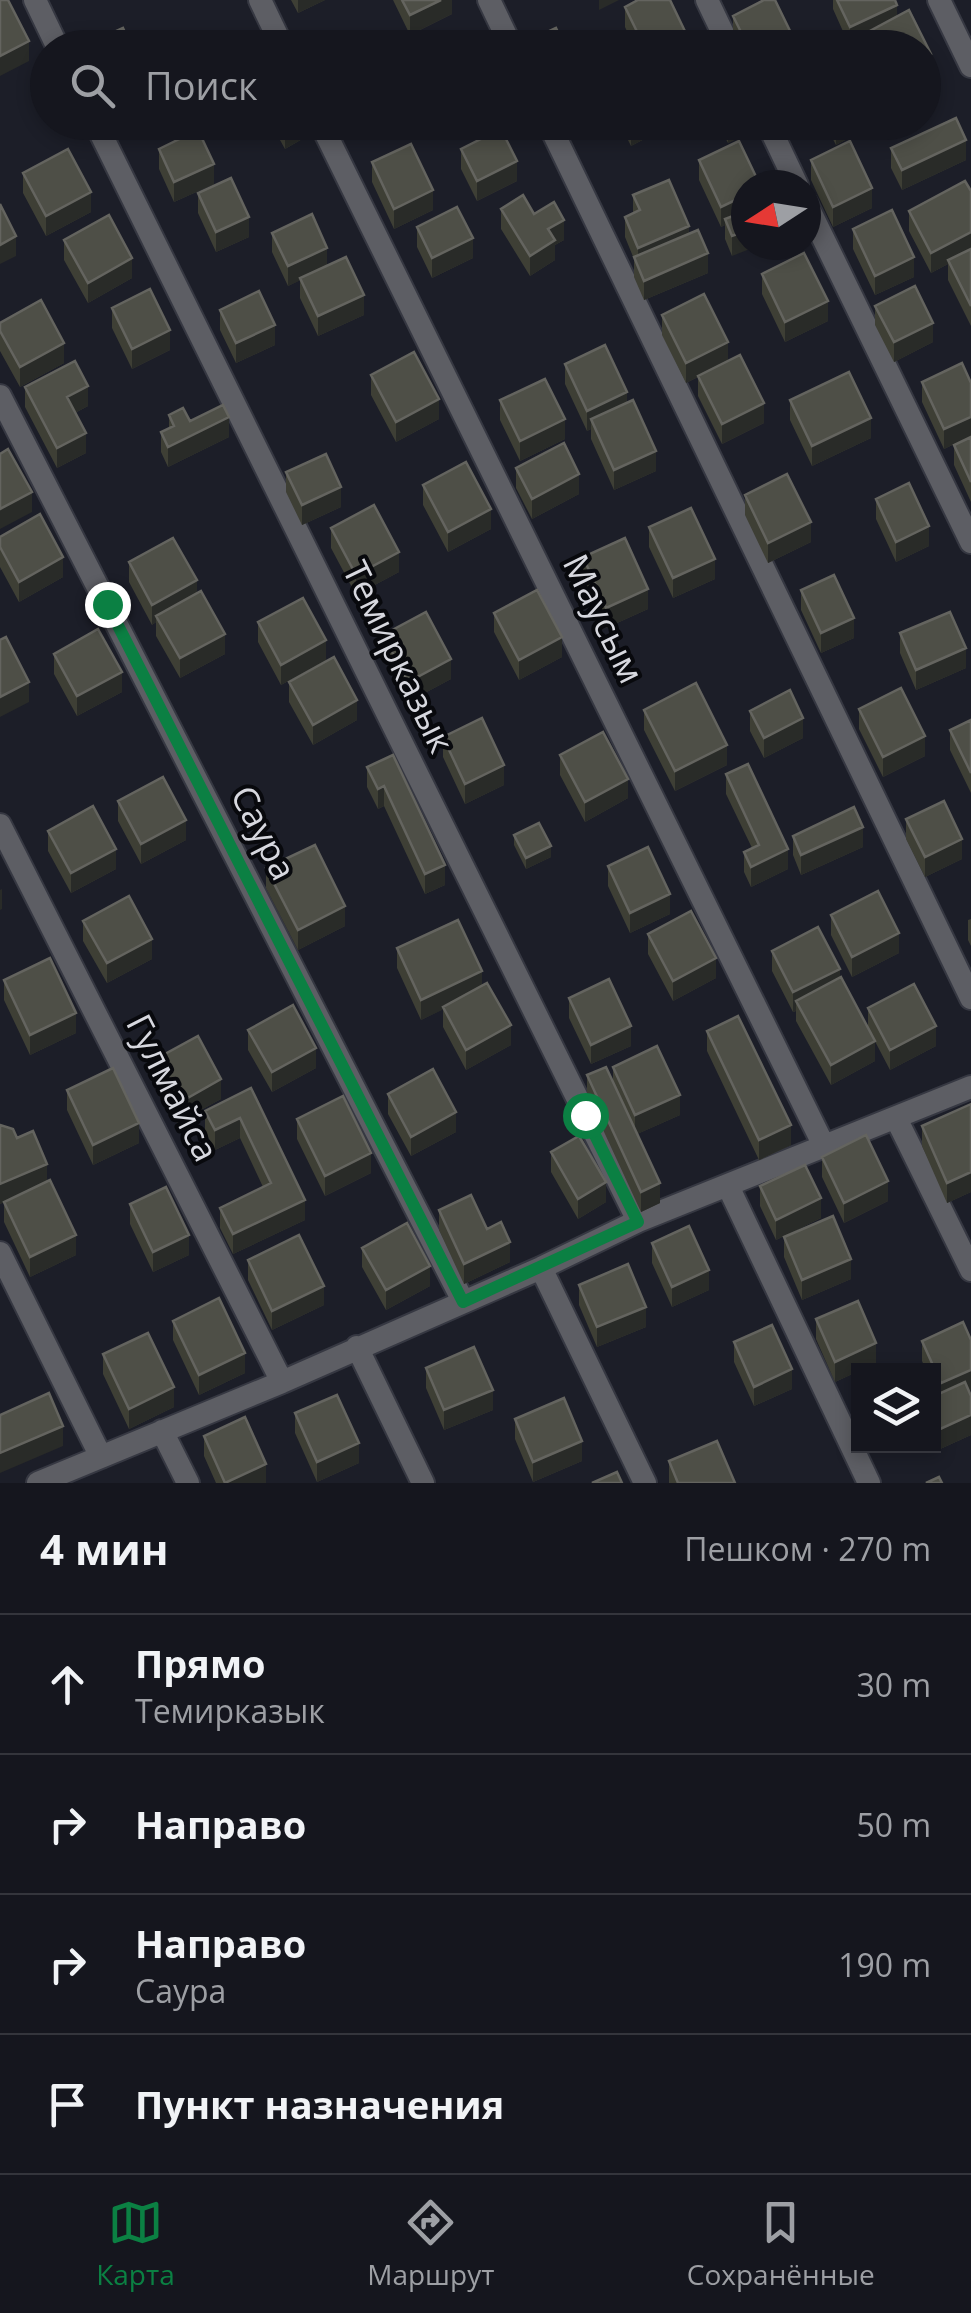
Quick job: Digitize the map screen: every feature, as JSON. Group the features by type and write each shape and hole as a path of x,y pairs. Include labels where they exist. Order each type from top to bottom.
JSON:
{"street":[{"path":"35,0 49,30"},
{"path":"260,0 274,30"},
{"path":"489,0 503,30"},
{"path":"707,0 721,30"},
{"path":"939,0 971,66"},
{"name":"Темирказык","path":"104,140 638,1222"},
{"name":"Маусым","path":"329,140 824,1146"},
{"path":"557,140 971,998"},
{"path":"775,140 790,170"},
{"path":"821,235 971,542"},
{"name":"Саура","path":"0,396 463,1302"},
{"name":"Гулмайса","path":"0,825 282,1382"},
{"path":"38,1483 282,1382 638,1222 971,1087"},
{"path":"896,1118 971,1270"},
{"path":"728,1186 868,1483"},
{"path":"0,1253 101,1457"},
{"path":"541,1268 644,1483"},
{"path":"357,1347 424,1483"},
{"path":"162,1432 188,1483"}],"building":[{"path":"0,0 8,0 29,41 0,56"},
{"path":"402,0 441,0 410,15"},
{"path":"638,0 670,0 684,30 636,30 625,7"},
{"path":"764,0 775,0 790,30 740,30 733,16"},
{"path":"837,0 895,0 897,5 850,27"},
{"path":"909,10 919,30 872,30"},
{"path":"956,118 966,140 902,170 891,148 908,140 941,140 941,125"},
{"path":"177,140 203,140 214,164 174,182 159,149"},
{"path":"479,140 506,140 517,161 477,181 461,149"},
{"path":"739,141 753,170 731,170 731,202 721,207 699,160"},
{"path":"850,141 872,188 833,207 821,181 821,170 816,170 811,160"},
{"path":"411,144 433,190 394,209 372,162"},
{"path":"68,149 91,192 46,216 23,173"},
{"path":"231,178 249,217 216,232 198,193"},
{"path":"669,180 689,226 638,248 625,217 640,210 633,195"},
{"path":"965,181 971,191 971,232 931,253 909,211"},
{"path":"523,195 534,214 554,202 564,220 548,229 555,240 530,256 501,209"},
{"path":"0,204 16,236 0,245"},
{"path":"457,207 473,238 432,258 417,227"},
{"path":"892,210 914,257 875,276 853,229"},
{"path":"312,214 327,248 288,266 272,233"},
{"path":"109,215 132,258 88,283 64,240"},
{"path":"698,230 708,253 644,281 634,257"},
{"path":"971,249 971,306 948,260"},
{"path":"346,257 364,295 318,316 300,278"},
{"path":"790,260 808,260 828,301 785,322 762,274"},
{"path":"915,286 933,323 894,342 875,306"},
{"path":"150,289 170,330 132,349 112,308"},
{"path":"259,291 275,325 236,343 220,310"},
{"path":"704,294 728,342 686,363 662,315"},
{"path":"41,300 64,343 20,367 0,331 0,323"},
{"path":"605,345 627,392 587,411 565,364"},
{"path":"414,352 439,399 396,422 371,375"},
{"path":"740,355 764,403 722,424 698,376"},
{"path":"75,361 88,386 67,397 86,433 57,448 25,387"},
{"path":"962,363 971,383 971,417 944,429 922,382"},
{"path":"849,372 871,418 812,446 790,400"},
{"path":"545,379 565,419 520,441 500,400"},
{"path":"633,400 656,451 614,470 591,419"},
{"path":"223,405 229,417 168,447 161,432 174,426 169,415 183,408 190,421"},
{"path":"971,437 971,482 954,445"},
{"path":"564,443 579,474 532,499 516,468"},
{"path":"8,449 32,492 0,509 0,454"},
{"path":"326,454 341,487 302,505 286,472"},
{"path":"466,462 491,509 448,532 423,485"},
{"path":"787,474 811,522 768,543 745,495"},
{"path":"909,483 929,526 896,542 876,499"},
{"path":"374,505 399,552 356,575 331,528"},
{"path":"691,508 715,559 673,578 649,527"},
{"path":"40,514 63,557 19,582 0,547 0,537"},
{"path":"173,538 197,580 152,605 129,562"},
{"path":"625,538 648,589 606,608 583,557"},
{"path":"834,575 854,618 821,633 801,590"},
{"path":"537,590 562,637 519,660 494,613"},
{"path":"201,591 225,634 180,658 156,616"},
{"path":"303,598 326,640 281,665 258,622"},
{"path":"426,612 451,659 408,682 383,635"},
{"path":"950,612 966,648 916,670 900,633"},
{"path":"98,629 122,672 77,696 54,654"},
{"path":"6,637 29,682 0,697 0,640"},
{"path":"334,657 357,700 313,725 289,682"},
{"path":"696,683 727,745 675,771 644,710"},
{"path":"901,688 925,736 883,757 859,709"},
{"path":"790,690 803,718 764,738 750,711"},
{"path":"482,718 504,765 465,784 443,737"},
{"path":"971,720 971,773 950,730"},
{"path":"603,732 628,779 585,802 560,755"},
{"path":"393,755 445,865 425,874 384,786 378,789 367,767"},
{"path":"748,764 788,849 751,867 744,852 759,845 726,774"},
{"path":"163,777 186,820 141,844 118,801"},
{"path":"944,801 962,839 925,857 906,819"},
{"path":"93,806 116,849 71,873 48,831"},
{"path":"854,807 863,827 801,855 793,836"},
{"path":"539,823 551,846 526,858 514,835"},
{"path":"315,845 345,906 298,930 266,868"},
{"path":"648,847 670,894 630,913 608,866"},
{"path":"878,891 899,933 852,957 831,915"},
{"path":"129,896 152,939 107,963 83,921"},
{"path":"691,911 716,958 673,981 648,934"},
{"path":"458,920 482,971 421,1000 397,948"},
{"path":"818,927 840,969 793,992 772,951"},
{"path":"50,958 76,1013 30,1035 4,980"},
{"path":"841,977 875,1041 831,1065 796,1001"},
{"path":"609,979 631,1026 591,1045 569,998"},
{"path":"487,983 511,1025 466,1050 443,1007"},
{"path":"914,984 936,1026 890,1050 868,1008"},
{"path":"293,1005 316,1048 272,1072 248,1030"},
{"path":"738,1016 791,1125 759,1140 707,1031"},
{"path":"198,1036 221,1079 177,1104 154,1060"},
{"path":"657,1046 680,1095 635,1115 613,1067"},
{"path":"606,1067 660,1183 641,1192 587,1075"},
{"path":"113,1068 139,1123 93,1145 67,1090"},
{"path":"433,1069 456,1112 411,1137 388,1094"},
{"path":"251,1088 305,1200 233,1234 220,1208 271,1183 240,1118 215,1130 205,1111"},
{"path":"343,1096 371,1153 325,1176 297,1119"},
{"path":"971,1104 971,1172 947,1183 922,1126"},
{"path":"0,1125 13,1129 17,1138 33,1131 47,1164 0,1184"},
{"path":"866,1135 888,1181 844,1203 822,1157"},
{"path":"579,1136 606,1182 578,1199 551,1152"},
{"path":"805,1165 821,1198 776,1220 760,1186"},
{"path":"50,1180 76,1235 30,1257 4,1202"},
{"path":"166,1187 189,1235 153,1252 130,1204"},
{"path":"471,1195 487,1229 501,1222 510,1242 464,1264 439,1210"},
{"path":"833,1216 851,1259 802,1280 784,1237"},
{"path":"407,1223 430,1266 386,1290 362,1248"},
{"path":"689,1226 709,1270 672,1287 652,1243"},
{"path":"299,1235 324,1286 272,1311 248,1260"},
{"path":"628,1264 646,1307 597,1327 579,1285"},
{"path":"219,1298 245,1353 199,1375 173,1321"},
{"path":"858,1301 876,1343 835,1362 816,1319"},
{"path":"963,1322 971,1340 971,1370 941,1383 941,1363 932,1363 922,1341"},
{"path":"772,1325 792,1369 754,1387 734,1342"},
{"path":"148,1333 174,1387 129,1409 103,1354"},
{"path":"474,1347 493,1390 444,1410 426,1368"},
{"path":"965,1382 971,1396 971,1415 941,1429 941,1393"},
{"path":"49,1393 63,1426 0,1453 0,1415"},
{"path":"337,1395 359,1443 317,1462 295,1413"},
{"path":"564,1398 582,1441 533,1462 515,1419"},
{"path":"245,1417 266,1464 225,1483 204,1436"},
{"path":"717,1441 735,1483 678,1483 669,1461"},
{"path":"617,1472 622,1483 592,1483"}],"route":[{"path":"107,604 463,1302 638,1222 585,1115"}]}
